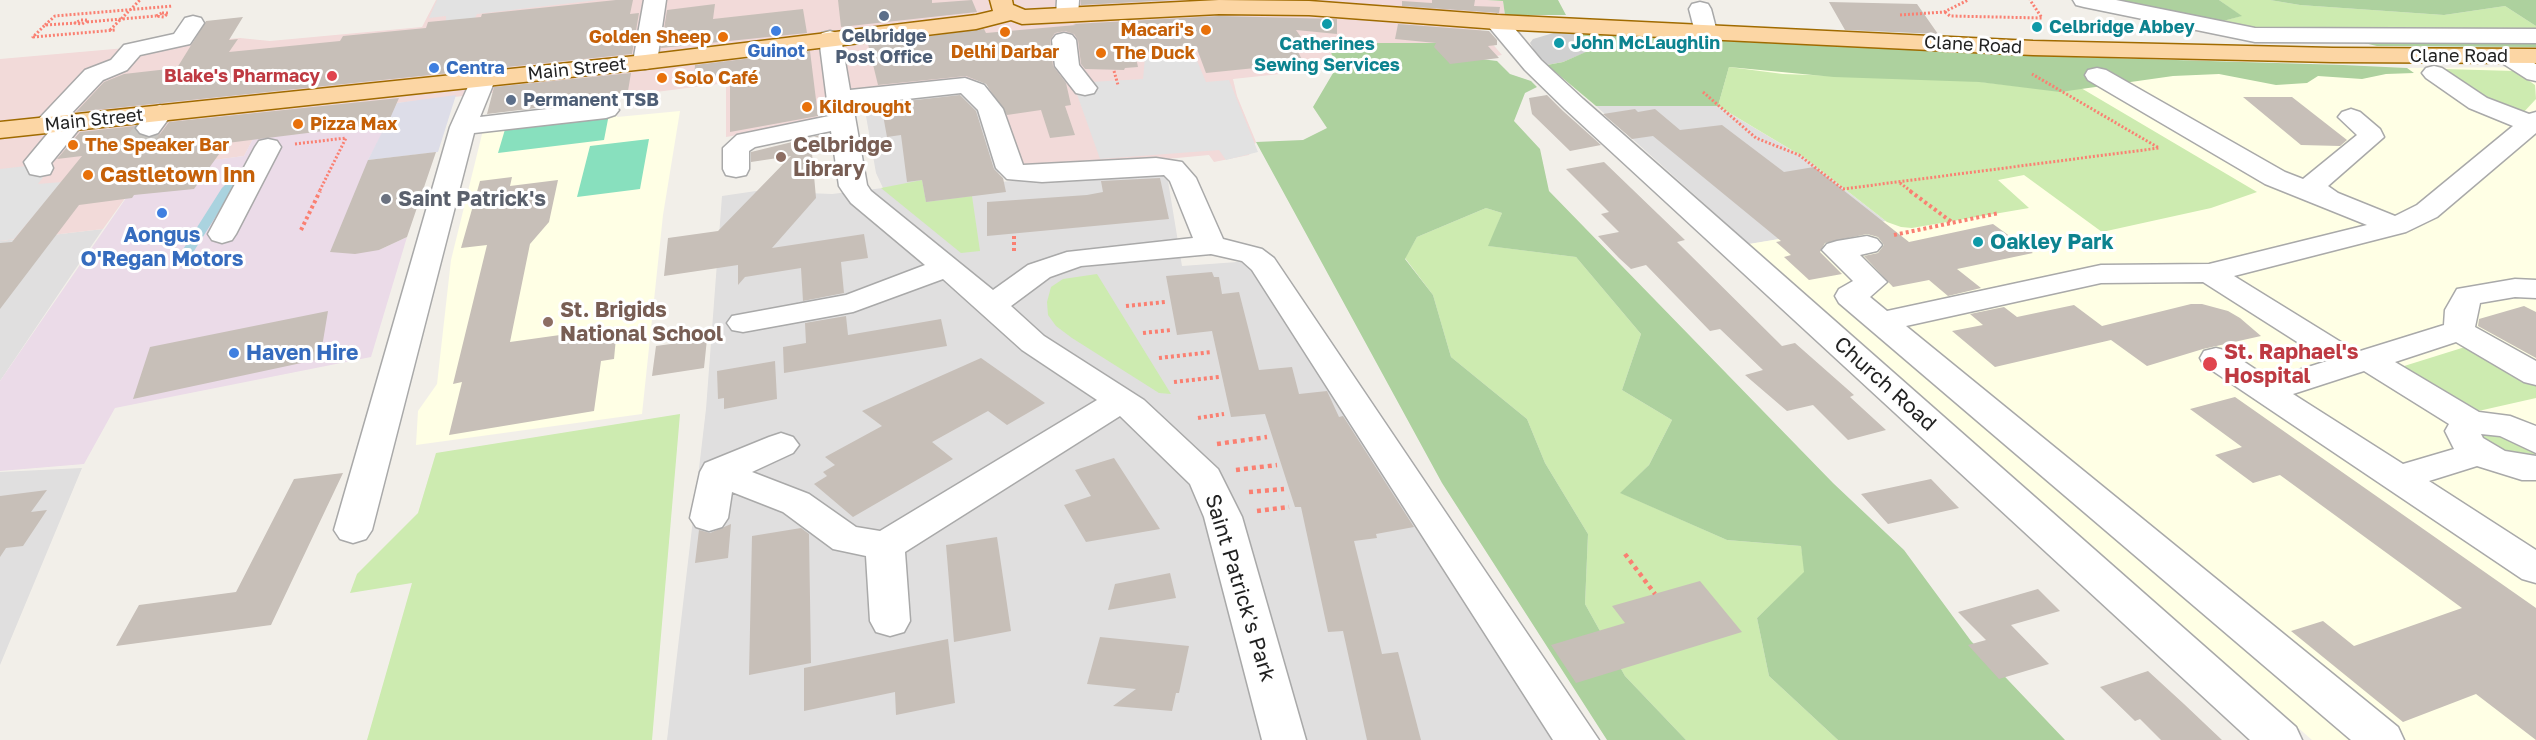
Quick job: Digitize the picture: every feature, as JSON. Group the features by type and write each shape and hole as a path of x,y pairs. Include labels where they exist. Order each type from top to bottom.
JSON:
{"main road":[{"name":"Main Street","path":"0,130 58,124 154,121 976,22 1006,7 1022,17 1065,20 1219,8 1343,5"},
{"name":"Clane Road","path":"1343,5 1490,22 2033,48 2536,56"}],"street":[{"path":"645,62 655,0"},
{"path":"2084,0 2255,35 2536,36"},
{"path":"1693,9 1699,32"},
{"path":"40,168 37,162 58,124 94,75 119,65 132,50 182,39 186,15"},
{"path":"1065,20 1067,66 1085,88"},
{"name":"Church Road","path":"1490,22 1574,104 2280,740"},
{"name":"Saint Patrick's Park","path":"830,38 850,170 856,191 1034,343 1122,400 1205,478 1220,508 1284,740"},
{"path":"2506,56 2536,74"},
{"path":"736,169 736,148 746,141 839,96 908,83 904,67"},
{"path":"2434,73 2478,103 2534,122"},
{"path":"2097,75 2276,178 2396,226"},
{"path":"353,530 463,127 483,80"},
{"path":"839,96 965,85 975,90 990,109 1009,168 1017,172 1042,174 1156,166 1172,168 1182,178 1211,245"},
{"path":"463,127 606,110"},
{"path":"2331,201 2314,187 2315,182 2371,137 2371,134 2351,117"},
{"path":"1880,322 2101,274 2209,273 2396,226 2427,211 2534,122"},
{"path":"222,234 268,147"},
{"path":"992,305 1039,271 1075,259 1211,245 1252,255 1263,264 1577,740"},
{"path":"1867,245 1837,250 1872,282 1850,296 2382,740"},
{"path":"743,323 853,303 945,268"},
{"path":"2209,273 2361,362 2476,438 2508,465 2535,446"},
{"path":"2459,331 2460,310 2468,296 2515,288 2536,289"},
{"path":"2266,391 2459,331 2536,375"},
{"path":"2216,358 2536,569"},
{"path":"718,472 796,502 846,539 885,546 1122,400"},
{"path":"2397,478 2476,438"},
{"path":"718,472 781,445"},
{"path":"709,518 718,472"},
{"path":"885,546 890,621"}],"path":[{"path":"110,30 140,0"},
{"path":"1892,15 1944,12 1968,0"},
{"path":"1944,12 1950,16 2042,18 2030,0"},
{"path":"120,30 33,37 55,16 130,10 186,15"},
{"path":"86,21 92,13"},
{"path":"45,25 156,16"},
{"path":"69,34 78,23"},
{"path":"1114,70 1118,86"},
{"path":"1703,92 1756,138 1799,155 1843,189 2159,148 2031,73 2040,70"},
{"path":"268,147 346,138 301,230"},
{"path":"1899,182 1953,223"},
{"path":"1867,245 1869,240 1999,213"},
{"path":"1014,236 1014,251"},
{"path":"1126,306 1164,302"},
{"path":"1143,333 1171,330"},
{"path":"1159,358 1212,352"},
{"path":"1174,382 1219,377"},
{"path":"1198,418 1224,414"},
{"path":"1217,444 1267,437"},
{"path":"1235,470 1277,465"},
{"path":"1246,492 1284,489"},
{"path":"1252,511 1289,507"},
{"path":"1624,554 1655,594"}],"shaded area":[{"path":"436,0 1487,0 1503,1 1505,15 1504,19 1479,28 1502,55 1450,65 1328,43 1336,68 1233,79 1237,96 1256,142 1249,155 1214,162 1209,155 1102,165 1019,164 989,97 988,78 817,102 818,122 726,137 726,83 532,108 520,90 397,103 388,123 253,139 244,156 146,169 103,229 0,241 0,59 240,38 270,41 422,27"},
{"path":"437,0 598,0 477,14 474,20 446,23 446,16 429,18"},
{"path":"1557,32 1574,33 1589,51 1563,62 1547,65 1538,57 1530,43 1533,39"},
{"name":"St. Raphael's Hospital","path":"1575,34 2042,56 2407,68 2536,67 2536,740 2312,740 1749,244 1886,221 1805,158 1718,106 1596,106 1547,65"},
{"path":"1195,56 1206,82 1229,80 1258,152 1226,160 1219,150 1100,159 1073,83 1143,79 1145,58"},
{"path":"952,89 974,97 992,136 1000,182 1157,169 1168,181 1182,266 1251,261 1584,740 667,740 706,409 722,196 756,191 832,194 883,188 876,173 863,99"},
{"path":"456,95 438,152 368,160 397,103"},
{"name":"St. Brigids National School","path":"616,104 617,117 680,111 663,215 642,414 416,445 418,411 437,384 451,260 486,118"},
{"path":"1596,106 1718,106 1805,158 1887,222 1749,244"},
{"path":"388,123 368,160 379,250 407,237 371,357 115,408 84,464 0,471 0,381 146,169 244,156 253,139"},
{"path":"53,163 38,184 62,182 14,239 0,241 0,169"},
{"path":"103,229 72,274 0,381 0,241"},
{"path":"82,468 0,665 0,472"}],"green space":[{"path":"1487,0 1558,0 1566,15 1505,15 1503,1"},
{"path":"2071,0 2219,0 2242,16 2223,21 2220,28 2089,6"},
{"path":"2219,0 2270,0 2300,5 2444,15 2505,6 2536,26 2536,29 2234,31 2223,21 2241,16"},
{"path":"2270,0 2536,0 2536,26 2505,6 2444,15 2300,5"},
{"path":"2536,29 2536,47 2377,46 2317,32"},
{"path":"1575,34 2042,56 2343,65 2407,68 2414,73 2386,74 2362,79 2318,76 2307,83 2276,85 2219,74 2173,76 2060,92 1979,82 1834,77 1729,67 1718,106 1596,106 1547,65 1563,62 1588,51"},
{"path":"1328,43 1455,43 1481,59 1497,61 1510,74 1531,81 1537,87 1525,93 1514,121 1540,149 1549,191 1833,483 1904,550 1971,641 2065,740 1838,740 1769,676 1757,618 1804,572 1801,546 1727,540 1620,493 1649,465 1672,420 1622,390 1641,334 1576,257 1488,246 1502,213 1486,208 1417,237 1405,259 1433,295 1451,357 1527,419 1545,463 1588,534 1585,604 1625,676 1686,740 1607,740 1442,483 1256,142 1303,140 1327,128 1313,107 1336,68"},
{"path":"1729,67 1783,74 1973,81 2060,91 2081,88 2257,192 2211,208 2102,232 2024,175 1998,180 2029,208 1912,228 1901,227 1887,222 1805,158 1718,106"},
{"path":"2444,69 2515,71 2535,85 2536,99 2521,115 2481,99"},
{"path":"609,114 604,140 498,153 506,126"},
{"path":"649,139 640,189 577,197 590,146"},
{"path":"922,180 926,202 972,196 980,251 961,253 881,188"},
{"path":"1486,208 1502,213 1489,246 1576,257 1641,334 1622,390 1672,420 1649,465 1621,493 1727,540 1801,546 1805,572 1757,618 1769,676 1838,740 1686,740 1625,676 1585,604 1588,534 1545,463 1527,419 1451,357 1433,295 1405,258 1417,237"},
{"path":"1097,274 1171,394 1159,393 1072,338 1056,326 1048,315 1047,302 1051,287 1063,279"},
{"path":"2465,347 2536,382 2536,398 2474,412 2401,367"},
{"path":"680,414 652,740 367,740 412,583 350,593 357,574 418,513 436,453"},
{"path":"2490,430 2533,448 2536,458 2498,457 2477,432"}],"building":[{"path":"633,0 630,14 639,13 632,54 76,112 104,82 124,74 177,68 206,21 243,17 229,40 238,39 229,52 340,41 343,36 426,28 428,22 481,17 482,14"},
{"path":"838,0 932,0 932,3 972,0 977,12 841,27"},
{"path":"1081,0 1175,0 1081,5"},
{"path":"1432,0 1475,0 1474,6 1500,7 1499,13 1402,6 1402,1 1432,3"},
{"path":"1829,2 1917,4 1938,34 1845,30"},
{"path":"715,4 713,19 803,9 807,33 661,48 667,10"},
{"path":"1219,16 1337,19 1337,34 1296,30 1310,50 1298,52 1306,67 1278,70 1275,66 1206,73 1197,49 1135,53 1138,67 1124,70 1085,69 1081,64 1078,40 1074,34 1065,31 1055,33 1050,40 1053,66 1066,83 1071,105 1065,106 1075,135 1050,138 1041,110 1007,115 986,84 966,76 878,85 868,44 984,29 986,33 1076,25 1073,24"},
{"path":"1398,24 1489,31 1497,40 1497,45 1488,46 1499,58 1450,64 1434,47 1436,43 1395,39"},
{"path":"810,51 818,116 730,132 730,78 694,81 695,65"},
{"path":"631,73 627,97 487,114 494,87"},
{"path":"960,95 976,111 994,169 1003,178 1006,192 926,202 922,180 907,182 901,135 887,137 881,104"},
{"path":"1547,95 1601,145 1570,151 1532,114 1529,98"},
{"path":"2243,97 2292,97 2347,140 2340,146 2301,145"},
{"path":"399,98 388,123 227,143 194,189 134,195 132,198 79,205 0,309 0,243 12,242 82,156 57,159 80,132 135,126 138,134 150,138 160,134 169,122"},
{"path":"1635,109 1638,112 1655,109 1680,130 1722,125 1784,172 1814,167 1909,242 1993,224 2033,253 1957,269 1981,288 1948,296 1929,280 1893,287 1864,256 1878,253 1884,245 1878,237 1867,234 1825,243 1820,252 1842,274 1809,280 1784,257 1791,255 1776,242 1781,241 1653,136 1632,139 1603,114"},
{"path":"821,135 823,152 812,153 816,198 772,248 864,234 868,258 841,262 844,293 803,301 801,268 745,277 738,285 738,265 664,276 668,238 718,231 791,156 751,162 751,152"},
{"name":"Saint Patrick's","path":"436,152 407,237 379,250 355,254 330,252 368,160"},
{"path":"1604,162 1685,240 1677,242 1782,346 1795,343 1854,395 1850,397 1886,430 1848,440 1813,405 1787,411 1745,375 1763,370 1720,329 1710,331 1646,265 1631,269 1619,258 1598,236 1619,232 1601,214 1609,212 1566,169"},
{"path":"512,177 510,186 558,180 549,222 530,244 510,342 617,327 614,359 601,361 594,411 449,435 462,382 453,384 487,245 461,248 480,181"},
{"path":"1160,178 1169,219 987,236 987,202 1087,195 1103,192 1101,181"},
{"path":"1212,272 1214,277 1219,277 1222,294 1239,292 1259,370 1292,367 1299,394 1327,391 1339,417 1343,416 1414,527 1376,534 1377,538 1354,541 1382,654 1398,652 1421,740 1367,740 1343,631 1328,632 1301,507 1295,507 1265,414 1231,417 1212,331 1177,335 1166,276"},
{"path":"2191,304 2202,304 2228,311 2261,336 2203,349 2147,366 2111,340 1995,367 1952,331 1983,325 1970,314 2004,307 2017,317 2074,305 2102,326"},
{"path":"2524,306 2536,312 2536,358 2478,326 2479,319"},
{"name":"Haven Hire","path":"328,311 320,359 133,399 150,347"},
{"path":"846,316 848,335 941,319 947,346 784,373 783,347 806,343 805,323"},
{"path":"707,339 704,368 652,376 656,346"},
{"path":"981,358 1045,403 1007,425 988,411 932,442 953,459 853,517 814,484 827,476 823,472 835,465 825,457 882,426 862,411"},
{"path":"775,361 777,399 724,409 724,398 718,399 717,371"},
{"path":"2235,397 2536,608 2536,740 2476,694 2403,722 2291,631 2323,621 2354,646 2462,608 2280,475 2253,483 2215,455 2242,447 2190,409"},
{"path":"1114,458 1160,529 1086,542 1064,505 1091,496 1075,470"},
{"path":"343,473 271,625 116,646 139,605 236,592 294,479"},
{"path":"1931,479 1959,508 1888,524 1861,494"},
{"path":"47,490 31,512 47,510 23,546 6,548 0,557 0,496"},
{"path":"731,524 728,558 695,563 699,530 710,533"},
{"path":"801,528 809,534 811,663 749,675 752,536"},
{"path":"997,537 1011,631 954,642 946,545"},
{"path":"1170,573 1176,598 1108,610 1115,584"},
{"path":"1700,581 1742,632 1576,683 1551,645 1625,623 1612,606"},
{"path":"2038,589 2060,611 2011,625 2049,664 1999,679 1968,645 1986,640 1958,612"},
{"path":"1100,637 1189,646 1179,693 1176,693 1172,711 1113,706 1136,689 1087,684"},
{"path":"948,639 955,703 896,715 895,692 804,711 804,668"},
{"path":"2148,671 2222,740 2161,740 2140,719 2135,721 2100,687"}],"waterway":[{"path":"225,192 233,180"},
{"path":"188,251 226,191"}],"tunnel":[{"path":"138,142 149,128"}],"place":[{"name":"Celbridge Post Office","path":"884,16"},
{"name":"Catherines Sewing Services","path":"1327,24"},
{"name":"Celbridge Abbey","path":"2037,27"},
{"name":"Macari's","path":"1206,30"},
{"name":"Guinot","path":"776,31"},
{"name":"Delhi Darbar","path":"1005,32"},
{"name":"Golden Sheep","path":"723,37"},
{"name":"John McLaughlin","path":"1559,43"},
{"name":"The Duck","path":"1101,53"},
{"name":"Centra","path":"434,68"},
{"name":"Blake's Pharmacy","path":"332,76"},
{"name":"Solo Café","path":"662,78"},
{"name":"Permanent TSB","path":"511,100"},
{"name":"Kildrought","path":"807,107"},
{"name":"Pizza Max","path":"298,124"},
{"name":"The Speaker Bar","path":"73,145"},
{"name":"Celbridge Library","path":"781,157"},
{"name":"Castletown Inn","path":"88,175"},
{"name":"Saint Patrick's","path":"386,199"},
{"name":"Aongus O'Regan Motors","path":"162,213"},
{"name":"Oakley Park","path":"1978,242"},
{"name":"St. Brigids National School","path":"548,322"},
{"name":"Haven Hire","path":"234,353"},
{"name":"St. Raphael's Hospital","path":"2210,364"}]}
